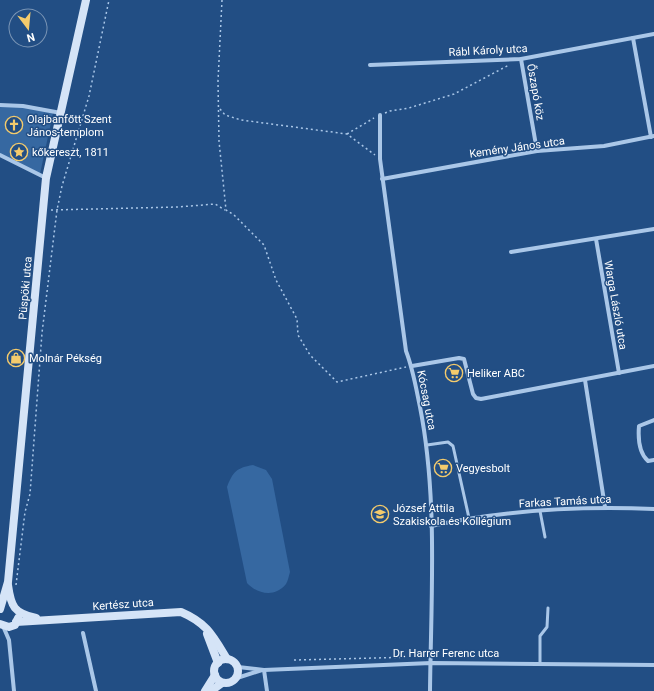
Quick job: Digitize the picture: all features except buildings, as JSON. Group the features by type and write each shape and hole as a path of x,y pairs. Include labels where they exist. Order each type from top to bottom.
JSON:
{"street":[{"name":"Püspöki utca","path":"8,582 46,178 86,0"},
{"name":"Rábl Károly utca","path":"370,64 521,59 654,34"},
{"path":"633,38 652,137"},
{"name":"Őszapó köz","path":"521,59 537,151"},
{"path":"0,106 23,106 61,113"},
{"name":"Kócsag utca","path":"380,115 380,159 382,179 406,351 412,366 427,445 431,526 430,691"},
{"name":"Kemény János utca","path":"382,179 537,151 604,146 652,137"},
{"path":"0,155 29,171 46,178"},
{"path":"512,252 654,229"},
{"name":"Warga László utca","path":"596,239 619,373"},
{"path":"412,366 459,358 464,359 474,394 476,398 481,399 654,366"},
{"path":"585,380 605,507"},
{"path":"654,420 639,426 638,436 642,456 648,461 654,460"},
{"name":"Farkas Tamás utca","path":"431,526 469,518 540,511 605,507 654,509"},
{"path":"0,609 8,582"},
{"path":"8,582 18,617 9,640"},
{"path":"0,609 9,606 45,620"},
{"name":"Kertész utca","path":"1,625 45,620 181,612 201,622 211,631 227,659"},
{"path":"201,622 209,637 218,663"},
{"path":"1,625 9,640 14,691"},
{"path":"83,633 96,691"},
{"path":"205,691 215,675 215,667 218,663 227,659 234,662 238,667 237,678"},
{"name":"Dr. Harrer Ferenc utca","path":"238,667 264,670 431,663 654,664"},
{"path":"211,691 222,683 231,683 237,678 264,670 267,691"},
{"path":"215,675 222,683"}],"lane":[{"path":"427,445 448,442 453,446 469,518"},
{"path":"540,511 545,536"},
{"path":"540,664 540,636 547,627 548,608"}],"path":[{"path":"15,588 24,512 31,487 42,333 57,210 62,186 88,96 109,0"},
{"path":"222,0 218,81 220,108 219,141 226,210"},
{"path":"347,134 390,110 409,108 454,94 521,59"},
{"path":"220,108 226,114 241,120 347,134 380,159"},
{"path":"43,210 178,207 215,204 234,215 264,245 276,280 297,320 298,335 310,355 337,382 412,366"},
{"path":"294,660 416,657"}],"shaded area":[{"path":"0,107 22,107 53,113 40,174 0,154"},
{"path":"253,465 266,470 272,479 290,572 286,584 277,591 271,593 256,590 247,583 227,487 233,474 239,469"}],"place":[{"name":"Olajbanfőtt Szent János-templom","path":"14,125"},
{"name":"kőkereszt, 1811","path":"19,152"},
{"name":"Molnár Pékség","path":"16,358"},
{"name":"Heliker ABC","path":"454,373"},
{"name":"Vegyesbolt","path":"443,468"},
{"name":"József Attila Szakiskola és Kollégium","path":"380,514"}]}
